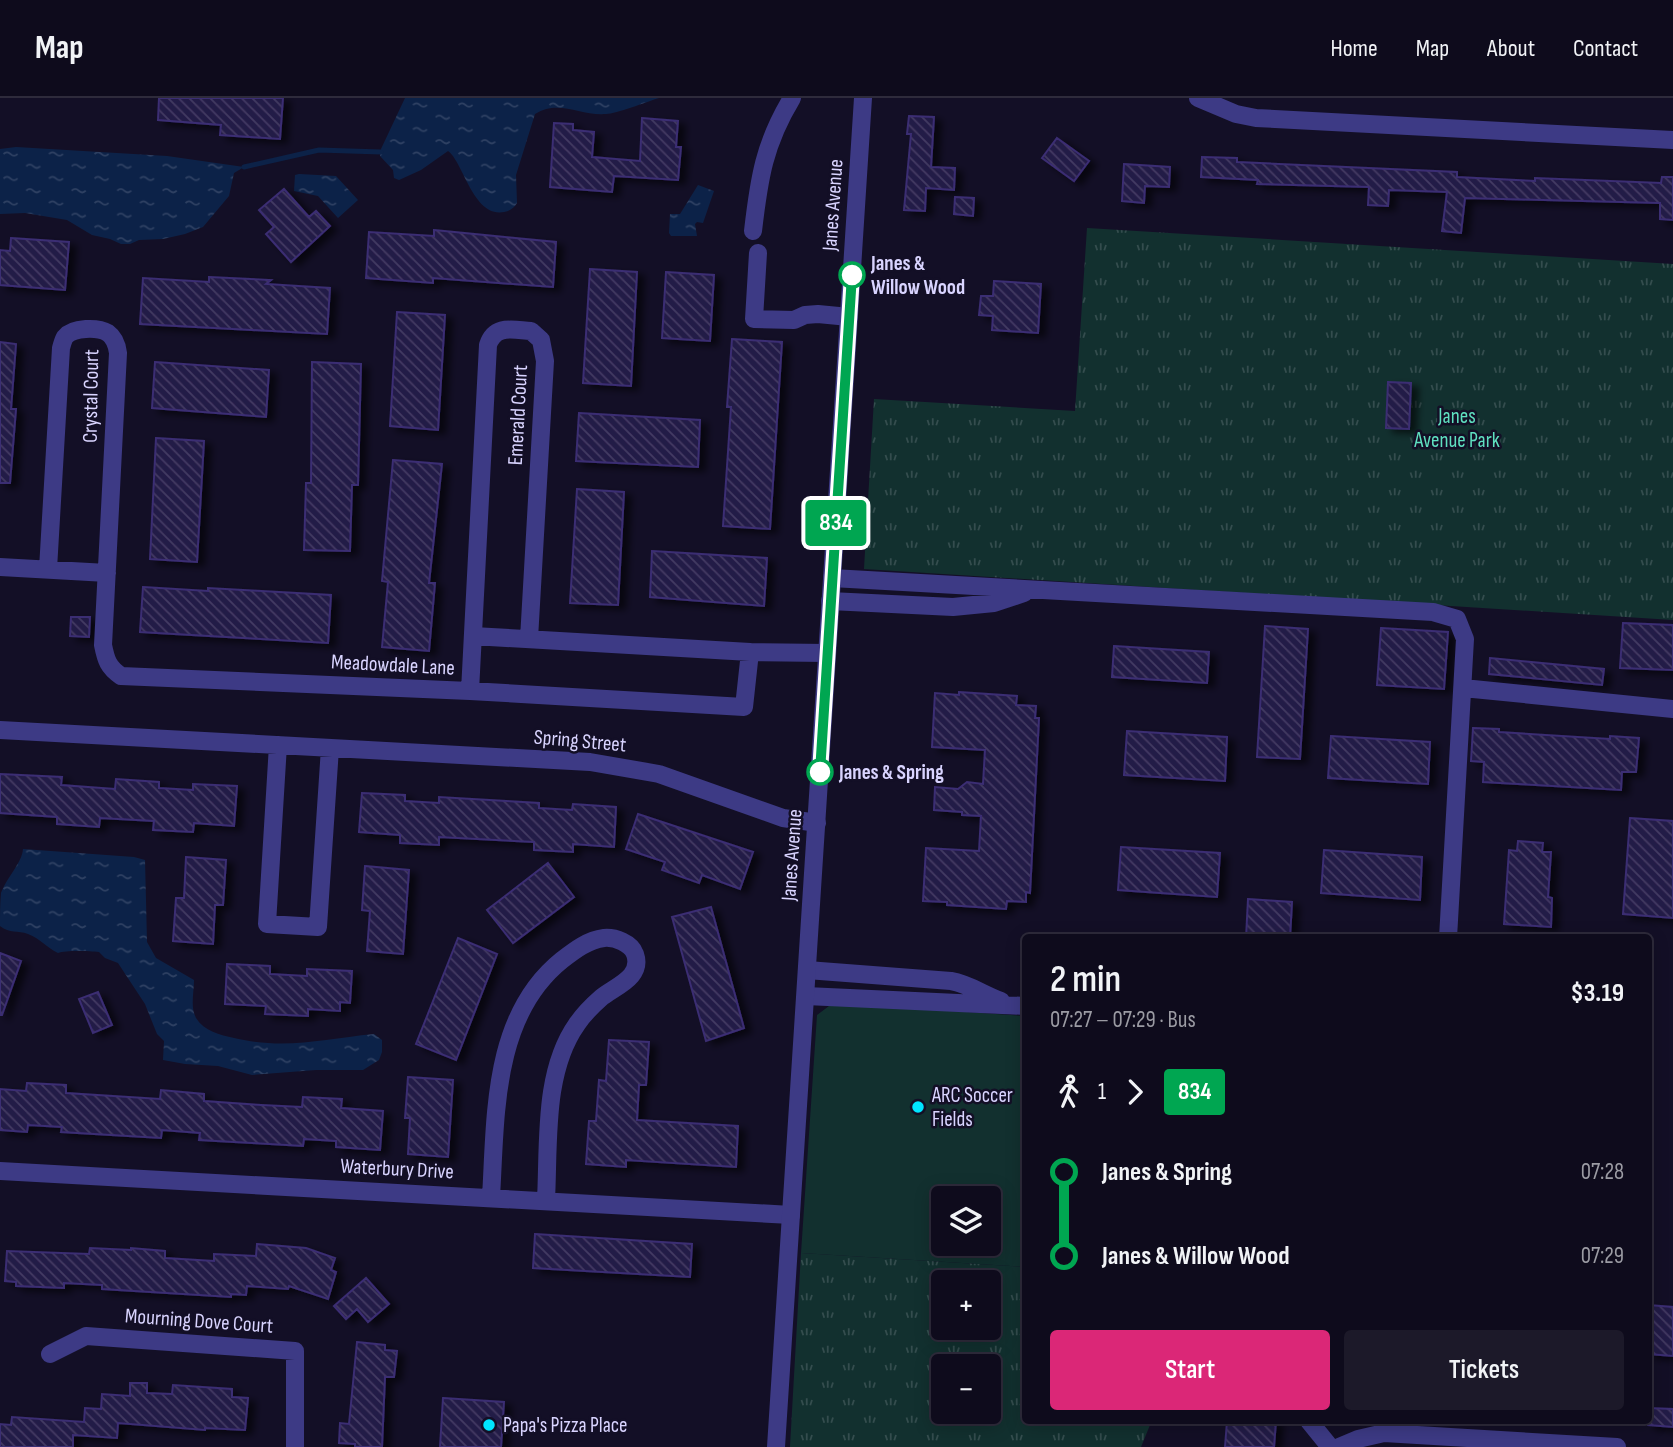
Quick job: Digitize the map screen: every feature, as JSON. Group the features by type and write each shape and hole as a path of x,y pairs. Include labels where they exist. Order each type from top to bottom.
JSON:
{"street":[{"path":"753,231 763,160 771,137 792,98"},
{"name":"Janes Avenue","path":"776,1447 863,98"},
{"path":"1198,98 1236,114 1256,118 1673,140"},
{"path":"758,253 754,319 794,320 805,315 818,314 849,317"},
{"name":"Crystal Court","path":"48,569 61,348 66,336 75,330 100,331 115,340 118,353 107,573"},
{"name":"Emerald Court","path":"473,636 488,345 492,335 502,330 531,331 541,340 544,349 529,639"},
{"path":"0,567 107,573"},
{"name":"Meadowdale Lane","path":"107,573 103,645 106,661 111,669 121,676 470,691 473,636 750,652 827,653"},
{"path":"832,578 1433,612 1457,619 1465,639 1448,934"},
{"path":"830,601 953,607 994,603 1034,590"},
{"path":"470,691 744,707 750,652"},
{"path":"1463,688 1673,709"},
{"name":"Spring Street","path":"0,730 590,762 683,781 783,818 817,823"},
{"path":"278,745 267,924 318,927 330,748"},
{"path":"491,1197 501,1069 506,1045 529,999 558,964 594,939 611,937 626,943 635,954 635,964 632,975 626,982 602,997 577,1023 564,1048 554,1077 546,1200"},
{"path":"807,970 951,981 964,984 984,995 1020,1005"},
{"path":"806,996 1020,1005"},
{"name":"Waterbury Drive","path":"0,1171 791,1215"},
{"name":"Mourning Dove Court","path":"50,1354 86,1336 295,1351 295,1447"},
{"path":"1311,1424 1330,1447"},
{"path":"1339,1447 1384,1433 1617,1447"}],"green space":[{"name":"Janes Avenue Park","path":"1087,228 1673,264 1673,620 864,569 874,399 1075,411"},
{"name":"ARC Soccer Fields","path":"833,1003 1022,1016 1022,1267 801,1253 817,1015"},
{"path":"801,1253 1022,1267 1022,1424 1150,1425 1141,1447 790,1447"}],"water":[{"path":"405,98 659,98 611,113 596,114 553,108 535,114 516,175 517,203 504,212 493,212 477,198 448,151 421,170 399,180 394,178 393,170 380,156"},
{"path":"16,147 167,156 244,167 234,173 229,196 203,227 163,239 121,244 92,235 67,220 25,213 0,214 0,149"},
{"path":"295,175 336,176 358,200 338,218 318,196 294,191"},
{"path":"698,185 714,191 703,223 695,224 697,236 671,236 670,214 680,214"},
{"path":"23,849 145,860 147,942 156,958 194,980 194,1014 208,1029 234,1038 271,1043 374,1034 382,1040 379,1060 363,1070 316,1070 252,1075 218,1066 163,1060 164,1041 157,1034 145,1004 118,963 105,958 99,952 58,953 33,936 0,926 1,893 20,860"}],"building":[{"path":"159,98 283,98 280,139 220,135 221,125 158,120"},
{"path":"909,116 934,117 931,167 955,168 954,190 926,188 925,211 904,210 911,134 907,134"},
{"path":"642,118 678,121 676,147 681,147 678,180 614,176 612,192 550,187 554,123 573,124 573,130 594,132 592,157 640,161"},
{"path":"1057,138 1089,161 1074,181 1042,158"},
{"path":"1202,157 1237,158 1237,162 1457,172 1457,177 1535,181 1535,178 1661,183 1662,177 1673,177 1673,220 1660,219 1660,203 1465,198 1461,233 1442,231 1447,192 1389,190 1388,206 1368,205 1369,187 1257,184 1258,180 1201,177"},
{"path":"1124,164 1170,167 1169,187 1145,186 1144,203 1122,201"},
{"path":"284,189 309,217 316,211 330,226 291,262 266,234 274,227 259,210"},
{"path":"955,197 974,198 973,216 954,214"},
{"path":"434,230 556,242 553,287 433,278 433,283 366,278 369,232 434,236"},
{"path":"11,238 69,242 65,290 0,285 0,250 10,251"},
{"path":"590,269 637,272 631,386 583,383"},
{"path":"666,272 714,275 710,341 662,338"},
{"path":"209,277 271,280 266,284 330,288 327,334 140,324 143,278 209,282"},
{"path":"994,281 1041,284 1038,333 992,330 993,316 979,315 981,296 993,296"},
{"path":"397,312 445,315 438,430 390,426"},
{"path":"732,339 782,342 770,529 723,526 731,407 727,407"},
{"path":"0,342 16,344 11,409 16,409 10,483 0,483"},
{"path":"155,362 269,370 266,417 152,408"},
{"path":"312,362 361,364 358,485 352,485 350,551 304,550 306,483 311,483"},
{"path":"1388,382 1411,383 1409,429 1386,428"},
{"path":"579,413 700,420 698,467 576,461"},
{"path":"156,438 204,441 197,562 150,559"},
{"path":"393,460 442,464 429,583 435,583 429,651 382,647 388,582 382,581"},
{"path":"577,489 624,492 618,605 570,603"},
{"path":"652,551 767,558 764,606 650,597"},
{"path":"143,587 331,595 328,643 140,632"},
{"path":"71,617 90,617 89,637 70,636"},
{"path":"1623,623 1673,625 1673,670 1620,668"},
{"path":"1265,626 1308,629 1300,759 1257,757"},
{"path":"1381,628 1448,632 1444,689 1377,685"},
{"path":"1114,646 1209,652 1207,683 1112,677"},
{"path":"1490,658 1604,669 1602,685 1489,674"},
{"path":"959,692 1017,696 1016,705 1036,706 1035,718 1039,718 1030,893 1026,892 1026,902 1007,901 1006,909 923,901 926,848 979,851 981,816 934,810 935,787 958,789 967,782 983,784 985,750 932,747 935,693 959,695"},
{"path":"1473,728 1610,739 1610,736 1639,738 1636,772 1622,772 1621,790 1483,782 1484,762 1471,761"},
{"path":"1127,731 1227,737 1225,781 1124,775"},
{"path":"1331,736 1430,742 1428,784 1328,778"},
{"path":"0,774 62,777 61,785 115,789 116,779 159,782 159,788 193,790 193,784 237,786 234,826 194,823 193,832 153,830 154,821 100,818 99,827 57,824 57,817 0,813"},
{"path":"362,793 405,795 405,801 439,803 439,797 539,803 539,808 572,810 573,804 616,807 614,847 573,844 573,852 534,850 534,842 439,837 439,845 400,843 400,835 359,832"},
{"path":"638,814 753,852 740,889 702,875 699,883 662,870 665,862 626,849"},
{"path":"1630,818 1673,821 1673,918 1623,914"},
{"path":"1518,841 1543,843 1542,852 1551,852 1548,897 1552,898 1551,927 1504,924 1509,850 1517,851"},
{"path":"1121,847 1220,853 1217,897 1118,890"},
{"path":"1324,850 1422,857 1420,900 1321,893"},
{"path":"186,857 226,860 223,905 215,905 213,944 173,941 176,898 184,898"},
{"path":"548,863 574,897 513,943 487,910"},
{"path":"365,866 409,870 403,954 367,951 370,911 362,910"},
{"path":"1248,899 1292,902 1290,934 1246,934"},
{"path":"711,907 744,1028 706,1041 672,917"},
{"path":"458,938 497,954 456,1060 416,1044"},
{"path":"0,953 21,961 2,1015 0,1015"},
{"path":"227,964 270,966 270,974 307,976 307,969 352,971 350,1003 340,1002 340,1011 308,1009 308,1016 265,1014 266,1006 225,1004"},
{"path":"98,992 112,1025 93,1033 79,999"},
{"path":"609,1040 649,1042 646,1085 639,1085 637,1120 738,1126 736,1167 626,1160 626,1167 586,1164 589,1121 596,1121 599,1080 606,1081"},
{"path":"408,1077 453,1080 448,1157 408,1154 410,1118 405,1118"},
{"path":"27,1083 66,1085 66,1093 160,1099 161,1090 204,1094 204,1101 261,1105 302,1107 303,1097 342,1099 341,1108 383,1111 380,1150 336,1147 336,1141 304,1139 303,1146 199,1140 200,1133 162,1130 161,1138 61,1132 62,1127 28,1125 27,1132 0,1130 0,1089 26,1091"},
{"path":"535,1234 692,1244 690,1277 533,1268"},
{"path":"257,1244 306,1248 335,1258 331,1270 336,1272 328,1299 289,1286 288,1289 247,1286 246,1295 231,1294 231,1297 102,1289 102,1285 64,1283 64,1288 16,1286 16,1282 5,1281 7,1251 89,1254 90,1248 131,1248 165,1251 165,1258 214,1261 214,1254 256,1256"},
{"path":"366,1278 389,1304 368,1322 357,1309 346,1319 334,1306"},
{"path":"1652,1305 1673,1307 1673,1356 1652,1354"},
{"path":"357,1342 385,1345 385,1350 397,1351 394,1377 385,1377 382,1447 355,1447 355,1444 339,1443 340,1423 349,1424"},
{"path":"130,1383 147,1383 147,1393 172,1394 173,1385 232,1389 232,1397 248,1398 245,1430 205,1430 118,1423 117,1438 73,1435 73,1447 0,1447 0,1424 11,1425 12,1417 84,1422 85,1408 101,1409 102,1394 130,1396"},
{"path":"443,1398 504,1402 501,1447 440,1447"},
{"path":"1652,1408 1673,1409 1673,1427 1648,1425 1652,1424"},
{"path":"1227,1424 1276,1424 1274,1447 1225,1447"}],"waterway":[{"path":"244,167 319,150 381,152"}],"bus line":[{"name":"834","path":"820,772 852,275"}],"place":[{"name":"Janes & Willow Wood","path":"852,275"},
{"name":"Janes & Spring","path":"820,772"},
{"name":"ARC Soccer Fields","path":"918,1107"},
{"name":"Papa's Pizza Place","path":"489,1425"}]}
